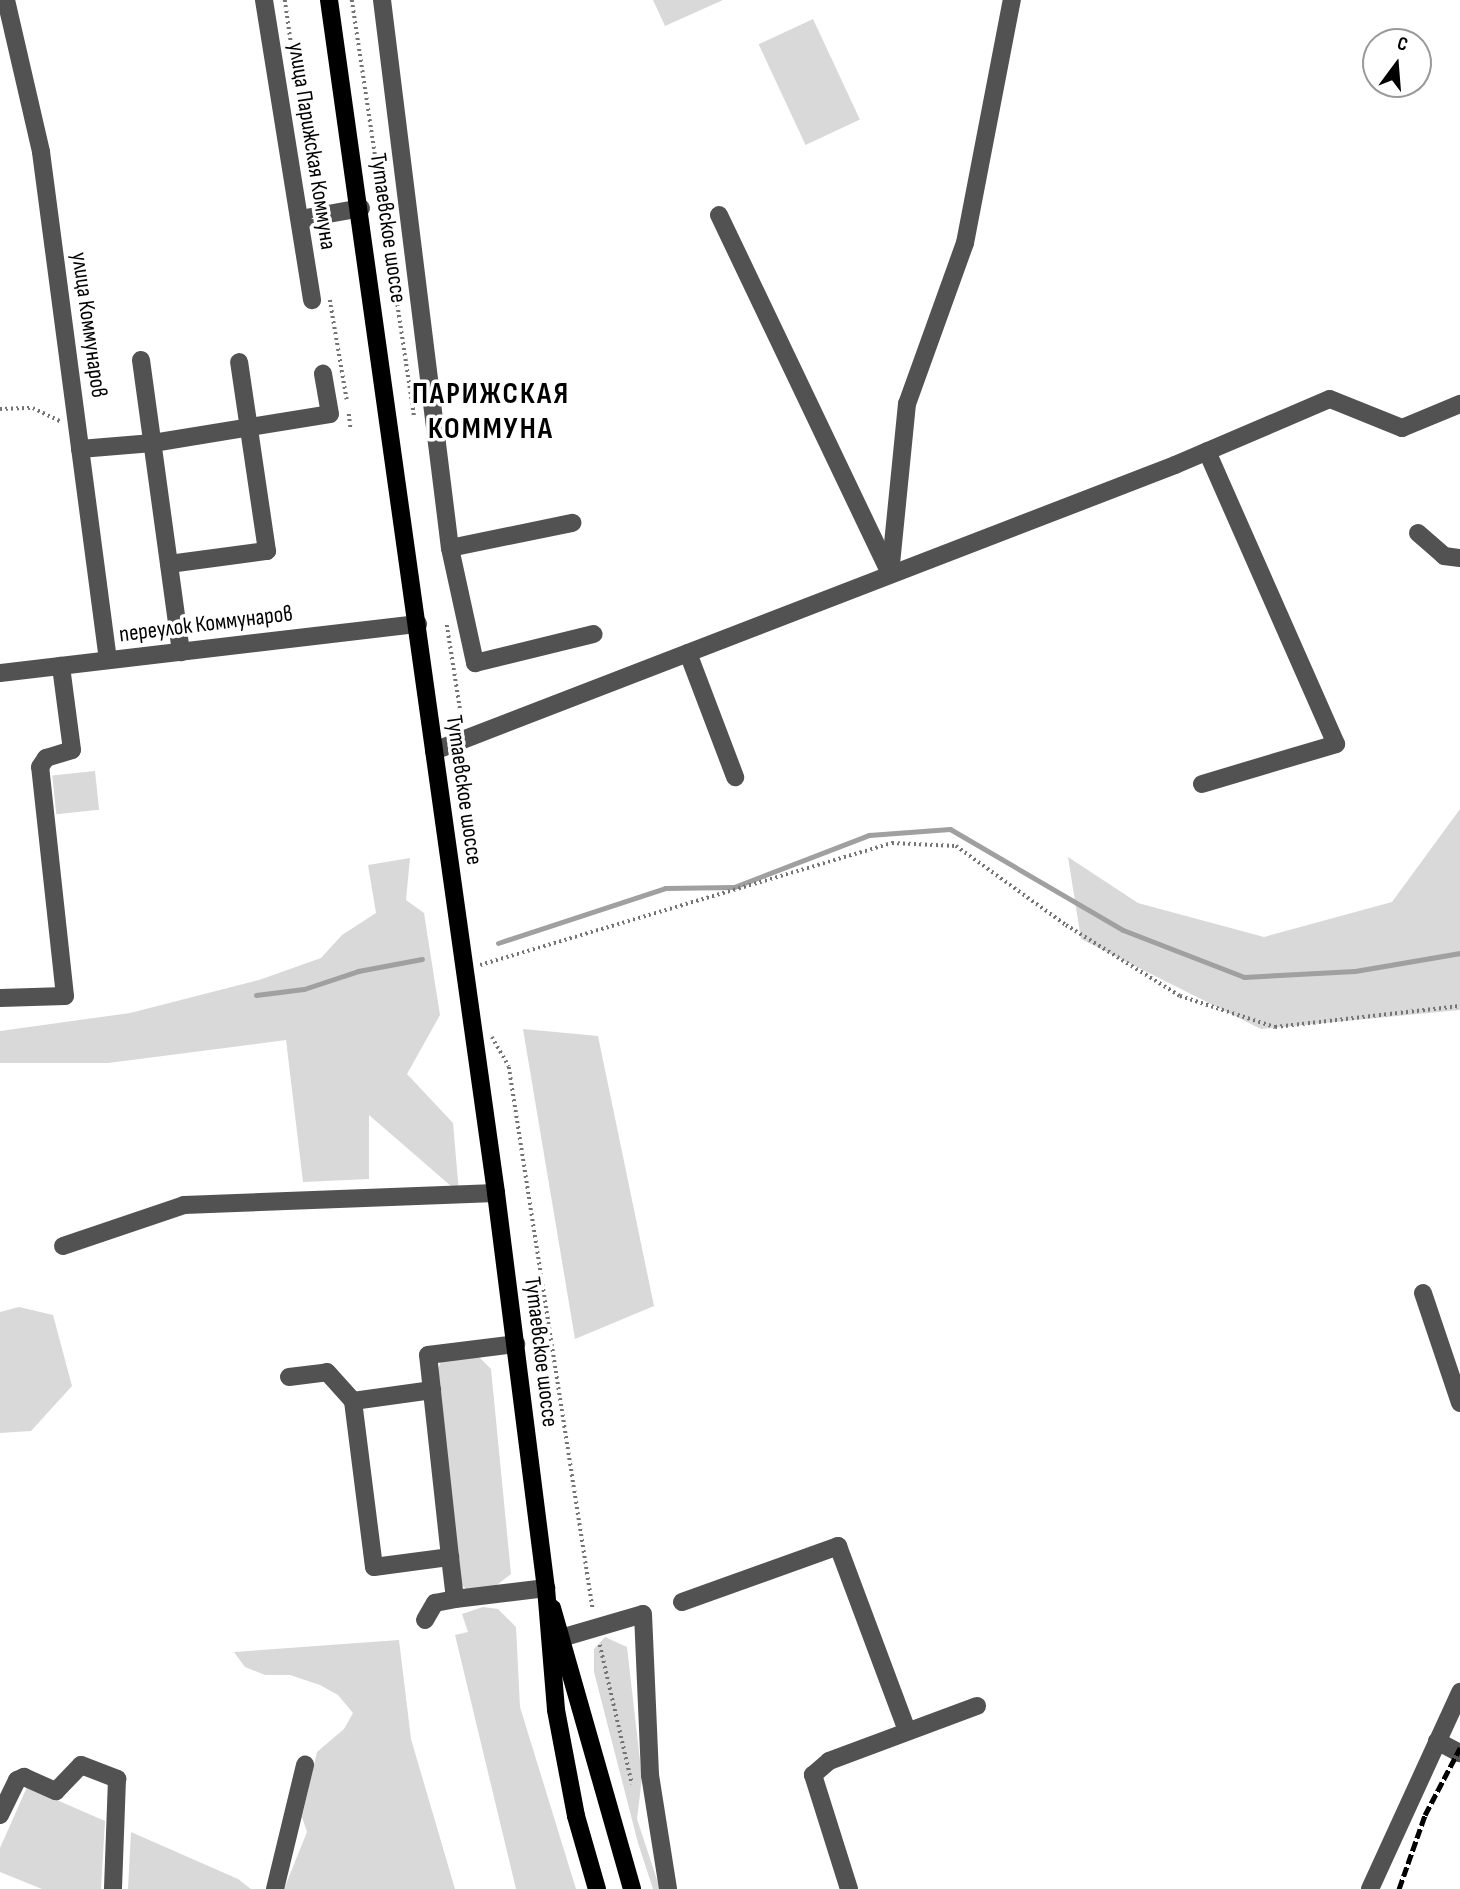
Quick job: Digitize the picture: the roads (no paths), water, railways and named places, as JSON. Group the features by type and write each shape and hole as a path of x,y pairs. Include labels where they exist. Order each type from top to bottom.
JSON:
{"main road":[{"name":"Тутаевское шоссе","path":"329,0 361,208 434,751 472,967 496,1193 576,1816 597,1889"},
{"name":"Тутаевское шоссе","path":"554,1640 632,1889"}],"street":[{"name":"улица Коммунаров","path":"6,0 41,152 108,660"},
{"name":"улица Парижская Коммуна","path":"264,0 312,300"},
{"path":"382,0 450,548 474,663 594,634"},
{"path":"890,575 907,404 965,243 1012,0"},
{"path":"300,219 361,208"},
{"path":"719,215 890,575"},
{"path":"141,360 181,652"},
{"path":"169,564 267,551 239,362"},
{"path":"80,449 153,443 330,414 323,374"},
{"path":"434,751 1175,465 1330,399 1402,428 1460,404"},
{"path":"1202,784 1336,744 1207,451"},
{"path":"450,548 572,523"},
{"path":"1418,533 1444,556 1460,558"},
{"name":"переулок Коммунаров","path":"0,673 418,624"},
{"path":"688,653 735,777"},
{"path":"0,998 65,996 40,767 46,758 72,750 61,666"},
{"path":"63,1246 184,1205 496,1193"},
{"path":"1423,1293 1460,1403"},
{"path":"455,1599 428,1355 516,1344"},
{"path":"289,1377 327,1372 353,1401 374,1567 450,1557"},
{"path":"353,1401 432,1390"},
{"path":"682,1602 838,1546 907,1731"},
{"path":"425,1620 435,1603 546,1588"},
{"path":"554,1640 643,1614 650,1775 668,1889"},
{"path":"1370,1889 1460,1692"},
{"path":"849,1889 813,1775 829,1761 977,1706"},
{"path":"1437,1741 1460,1753"},
{"path":"0,1815 17,1780 24,1777 56,1791 81,1765 117,1779 113,1889"},
{"path":"275,1889 305,1765"}],"waterway":[{"path":"498,943 665,888 734,887 869,835 950,829 1123,930 1244,977 1355,971 1460,953"},
{"path":"256,995 304,989 358,971 422,959"}],"railway":[{"path":"1399,1889 1425,1815 1460,1748"}],"district":[{"name":"ПАРИЖСКАЯ КОММУНА","path":"491,411"}]}
